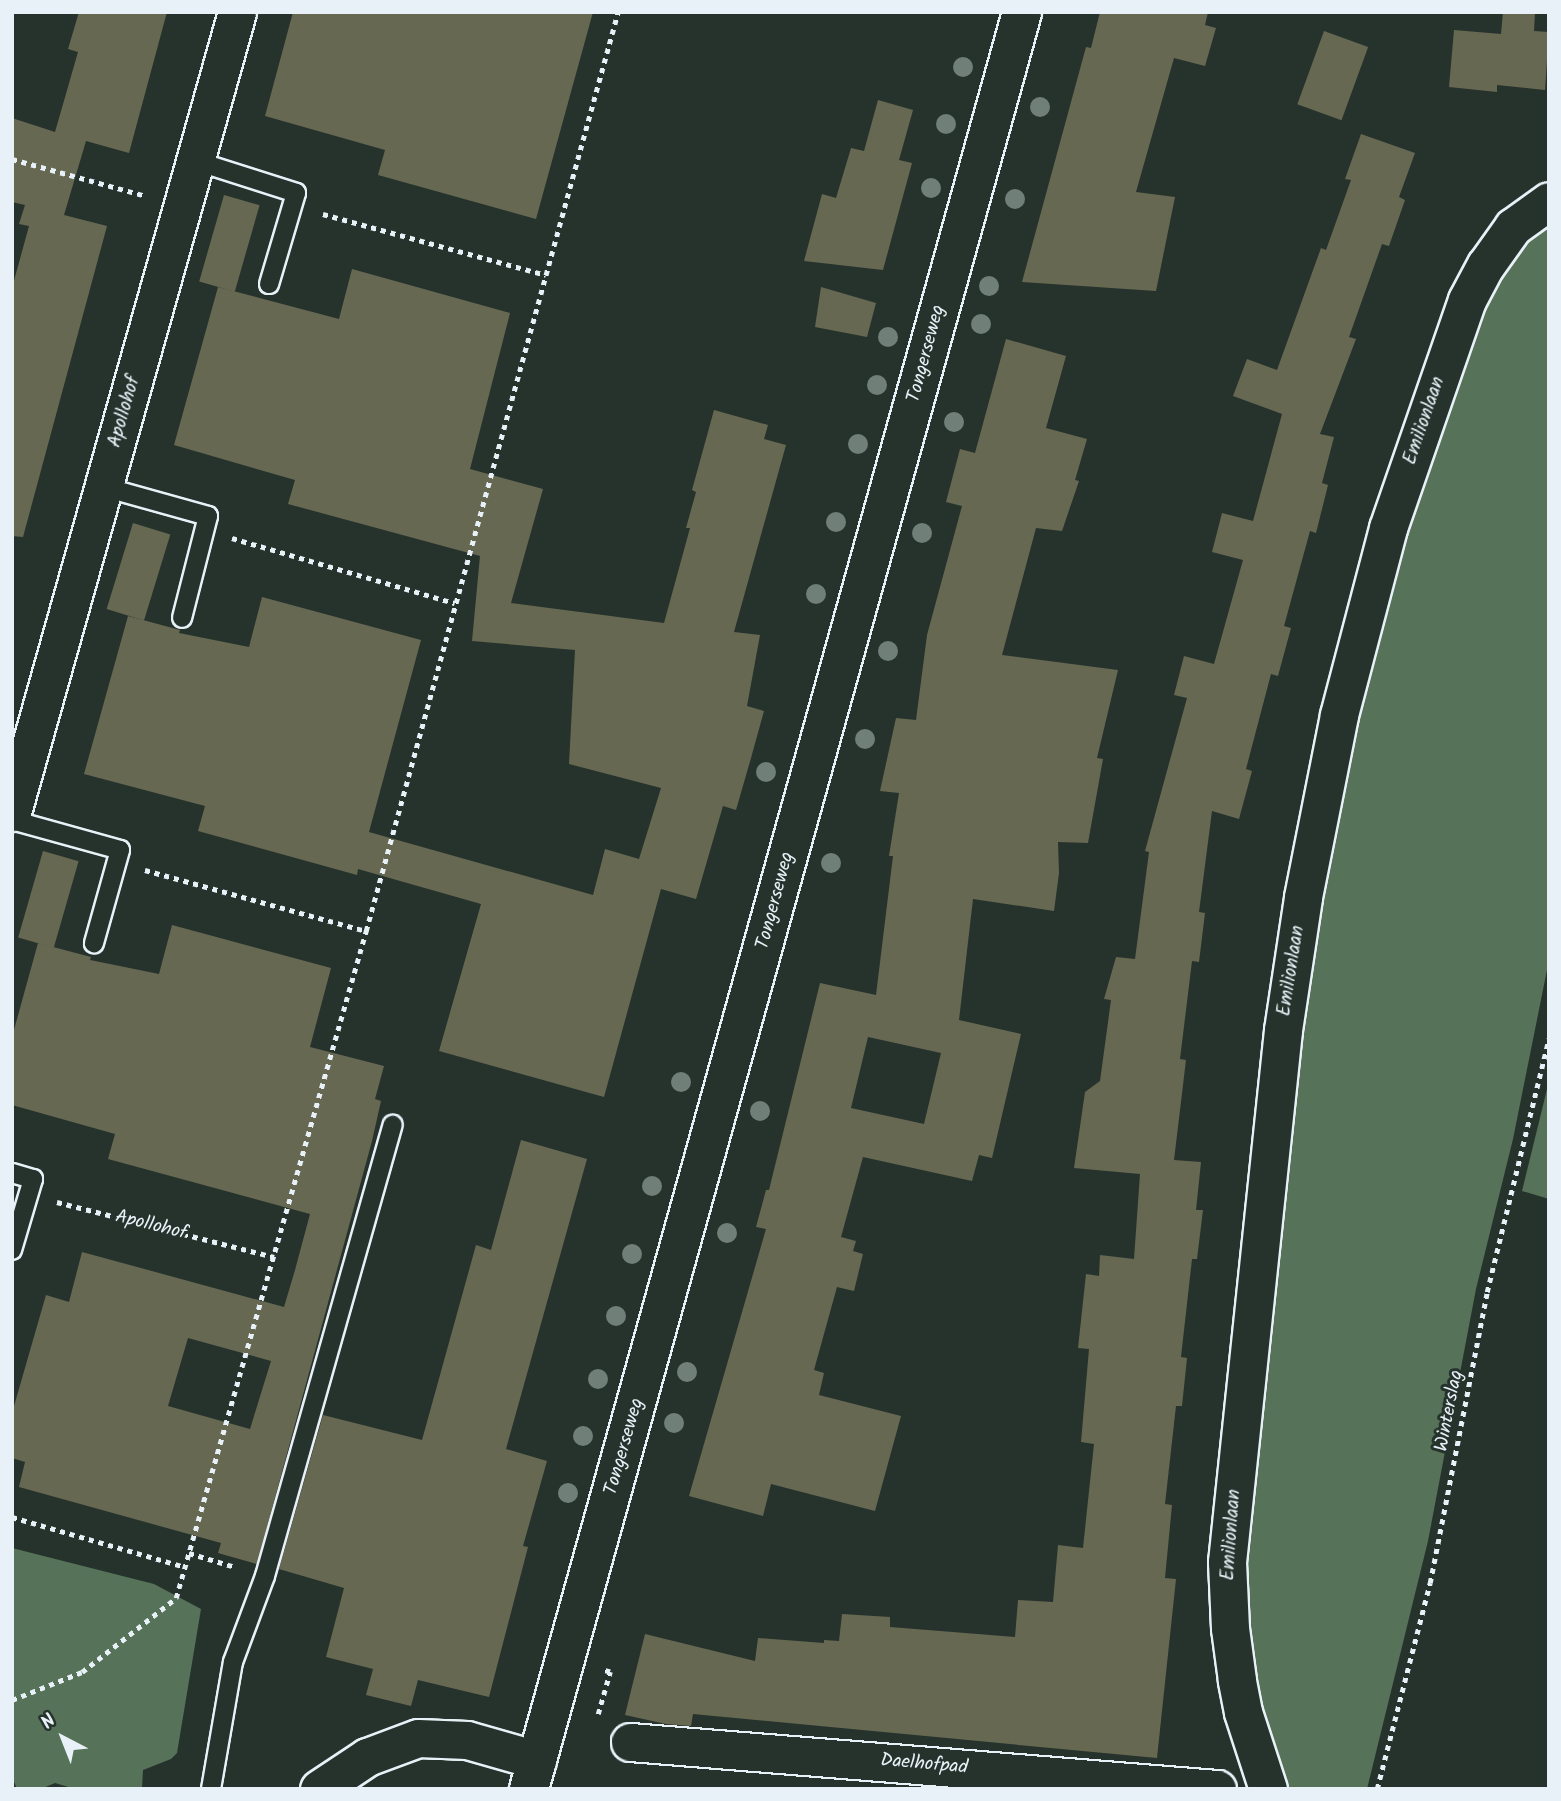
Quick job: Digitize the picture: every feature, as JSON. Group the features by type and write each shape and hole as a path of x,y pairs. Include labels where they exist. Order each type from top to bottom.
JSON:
{"main road":[{"name":"Tongerseweg","path":"533,1774 1022,12"}],"street":[{"name":"Apollohof","path":"12,812 237,12"},
{"name":"Emilionlaan","path":"1268,1789 1239,1691 1230,1628 1227,1562 1283,1030 1303,897 1339,715 1388,528 1467,300 1486,265 1513,227 1549,201"},
{"path":"319,1789 368,1757 418,1738 467,1740 533,1774"},
{"name":"Daelhofpad","path":"630,1742 1217,1789"}],"lane":[{"path":"196,162 296,194 269,284"},
{"path":"104,487 208,516 182,618"},
{"path":"12,820 120,850 94,943"},
{"path":"211,1789 233,1662 265,1576 393,1125"},
{"path":"12,1173 33,1179 12,1250"}],"path":[{"path":"12,1700 82,1672 118,1647 176,1598 366,931 618,12"},
{"path":"12,159 183,205"},
{"path":"292,206 546,275"},
{"path":"204,530 456,603"},
{"path":"117,862 366,931"},
{"name":"Winterslag","path":"1377,1789 1430,1583 1487,1292 1549,1038"},
{"name":"Apollohof","path":"29,1195 274,1257"},
{"path":"12,1517 185,1567"},
{"path":"189,1553 265,1576"}],"green space":[{"path":"1549,223 1549,960 1513,1139 1476,1289 1428,1541 1367,1789 1288,1789 1260,1719 1244,1616 1244,1546 1296,1041 1350,737 1379,617 1443,410 1473,328 1493,286 1515,254"},
{"path":"1549,1081 1549,1199 1522,1191"},
{"path":"12,1548 154,1584 201,1609 177,1753 171,1759 143,1770 142,1789 75,1789 55,1783 41,1789 17,1789 12,1777"}],"building":[{"path":"79,12 167,12 129,153 86,141 64,215 107,226 23,537 12,536 12,288 29,226 19,224 25,205 12,202 12,118 55,132 78,52 68,49"},
{"path":"293,12 593,12 536,219 378,175 385,150 265,116"},
{"path":"1100,12 1208,12 1205,25 1216,28 1205,66 1174,58 1136,192 1175,197 1156,291 1022,282 1086,47 1091,48"},
{"path":"1503,12 1535,12 1534,31 1549,32 1545,90 1497,85 1497,92 1449,87 1454,30 1501,34"},
{"path":"1324,31 1368,47 1341,120 1297,104"},
{"path":"878,100 913,110 899,160 912,163 883,270 804,261 822,194 836,198 851,148 864,151"},
{"path":"1361,134 1415,153 1399,197 1405,200 1389,246 1382,244 1349,337 1356,339 1320,434 1334,437 1322,483 1328,485 1316,533 1310,531 1284,626 1291,628 1278,676 1271,674 1246,769 1252,771 1239,819 1212,811 1199,912 1205,913 1199,962 1192,961 1180,1059 1186,1060 1174,1160 1201,1162 1196,1210 1203,1210 1197,1259 1192,1259 1181,1357 1187,1358 1182,1406 1176,1406 1165,1504 1172,1505 1165,1578 1176,1579 1157,1758 693,1714 691,1726 666,1724 625,1715 645,1634 755,1661 758,1638 824,1643 824,1640 839,1641 842,1614 890,1617 890,1627 1015,1637 1018,1600 1053,1602 1058,1545 1083,1548 1094,1444 1081,1442 1089,1349 1078,1348 1086,1274 1099,1276 1100,1255 1134,1259 1140,1174 1074,1168 1085,1092 1100,1081 1111,1000 1104,999 1116,957 1135,959 1149,852 1145,851 1187,698 1174,695 1184,656 1214,664 1243,560 1212,552 1222,513 1253,521 1282,414 1233,396 1247,359 1277,370 1321,248 1326,250 1351,180 1345,179"},
{"path":"224,195 260,205 235,292 199,282"},
{"path":"352,269 510,313 470,469 543,489 511,603 664,623 690,528 686,528 696,492 692,490 714,410 768,425 764,439 786,445 734,632 760,635 747,706 764,711 751,758 736,810 723,806 696,899 661,889 604,1097 439,1051 481,904 358,869 357,875 198,831 205,806 84,774 128,616 180,630 179,633 249,647 262,597 421,640 369,832 593,895 605,849 639,859 661,788 569,764 575,650 472,641 480,556 288,504 295,480 174,445 218,287 339,319"},
{"path":"821,287 876,303 867,337 815,327"},
{"path":"1006,339 1066,356 1046,428 1087,439 1075,480 1079,481 1062,531 1036,528 1002,655 1118,670 1097,758 1103,759 1088,843 1058,842 1059,873 1054,911 973,899 959,1020 1021,1034 992,1158 979,1155 972,1181 863,1157 841,1237 856,1241 853,1251 863,1254 854,1291 837,1287 814,1370 824,1373 819,1395 901,1416 875,1511 771,1484 763,1516 689,1496 766,1229 756,1227 766,1190 769,1190 820,983 876,995 893,856 889,856 899,793 880,791 896,718 916,720 927,635 962,506 946,502 960,449 975,453","holes":["868,1037 941,1053 924,1124 851,1108"]},
{"path":"133,523 170,534 144,620 107,609"},
{"path":"43,851 79,861 54,948 18,938"},
{"path":"172,925 331,968 310,1047 384,1066 375,1099 381,1101 372,1141 257,1564 218,1553 221,1543 19,1487 25,1462 12,1458 12,1413 46,1295 69,1302 82,1252 284,1307 310,1214 108,1159 115,1134 12,1105 12,1037 38,943 91,957 90,960 159,974","holes":["188,1338 271,1361 250,1429 168,1406"]},
{"path":"521,1140 587,1159 506,1449 547,1461 523,1546 528,1547 489,1697 418,1680 411,1706 366,1695 373,1669 326,1657 344,1588 279,1569 323,1415 422,1440 476,1245 491,1250"}]}
